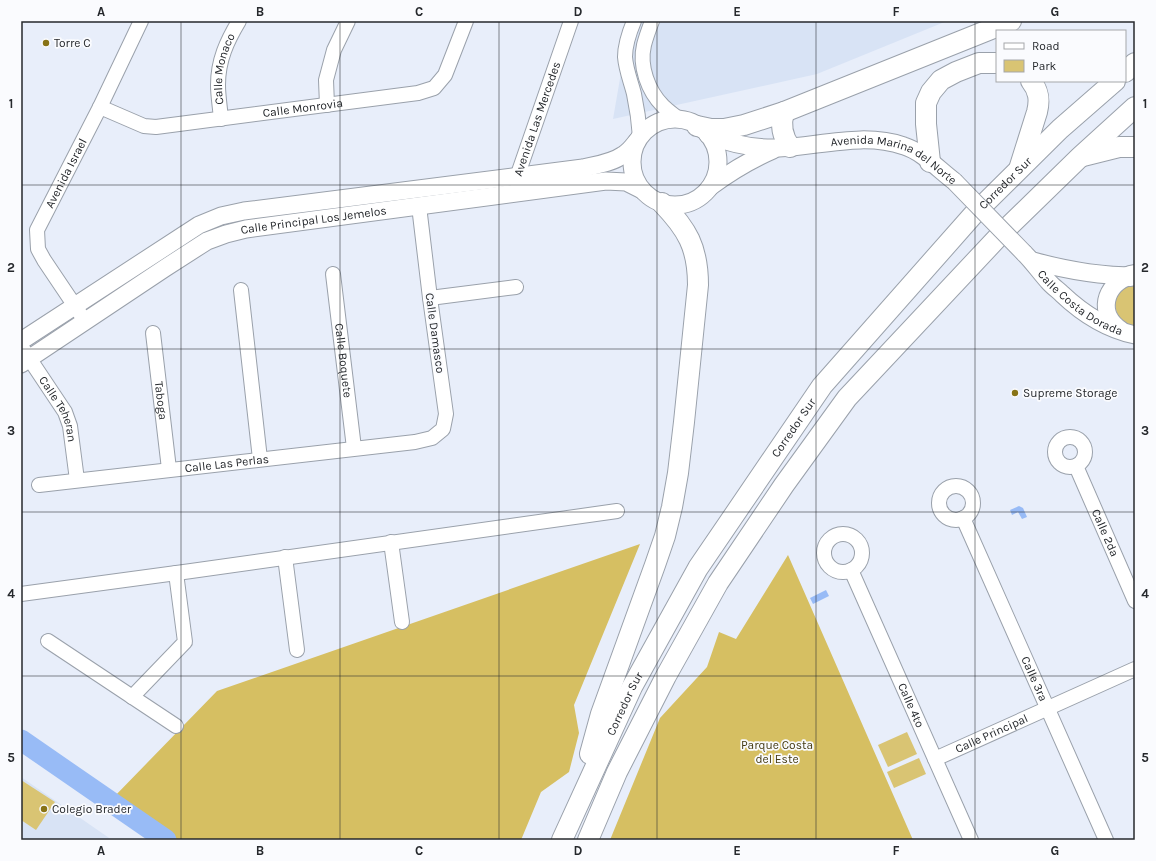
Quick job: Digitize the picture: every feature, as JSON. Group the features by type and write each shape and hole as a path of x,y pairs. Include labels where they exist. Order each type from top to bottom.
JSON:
{"highway":[{"path":"695,127 724,129 744,125 784,112 1011,21"},
{"path":"930,162 926,124 926,103 932,92 940,80 956,72 979,63 996,63"},
{"path":"1126,71 1135,63"},
{"path":"1020,169 1039,103 1038,93 1032,82"},
{"name":"Corredor Sur","path":"562,840 632,687 698,568 822,386 973,215 1060,129 1113,82"},
{"name":"Corredor Sur","path":"588,840 617,772 666,676 718,583 784,485 848,398 1000,235 1080,157 1135,107"},
{"path":"784,112 781,127 785,141 784,148"},
{"path":"1080,157 1119,147 1135,147"},
{"path":"574,813 601,714 665,536 678,473 698,292 698,269 694,248 684,228 662,203"}],"main road":[{"path":"671,120 695,127 714,145 717,156 717,167 714,178 708,188 701,196 682,204 672,205 662,203 651,198 642,190 635,179 632,166 633,153 639,139 646,130 662,121 671,120"},
{"name":"Avenida Marina del Norte","path":"695,127 725,142 761,148 784,148 862,140 885,142 904,146 923,156 954,181 1028,257"},
{"name":"Calle Principal Los Jemelos","path":"24,356 84,321 207,241 226,234 246,229 419,206 482,189 517,176 603,164 624,155 639,139"},
{"name":"Avenida Marina del Norte","path":"708,188 742,165 760,156 784,148"},
{"name":"Calle Principal Los Jemelos","path":"21,341 199,225 221,216 244,211 433,187 482,189 554,188 606,181 617,181 626,182 642,190"},
{"path":"397,192 419,206 433,187"},
{"name":"Calle Costa Dorada","path":"1028,257 1059,268 1084,273 1133,276"},
{"name":"Calle Costa Dorada","path":"1028,257 1049,282 1074,305 1104,325 1130,334"},
{"path":"1130,334 1120,330 1114,325 1110,320 1106,307 1112,287 1117,282 1133,276"}],"street":[{"name":"Avenida Israel","path":"84,321 38,249 37,230 100,107 141,21"},
{"name":"Calle Monaco","path":"221,119 218,84 221,60 227,41 239,21"},
{"path":"327,105 326,80 334,50 348,21"},
{"name":"Calle Monrovia","path":"100,107 144,126 156,128 418,93 434,88 445,75 466,21"},
{"name":"Avenida Las Mercedes","path":"554,188 524,186 519,184 517,181 517,176 571,21"},
{"path":"634,21 626,44 625,57 626,67 634,94 638,115 639,139"},
{"path":"652,21 644,45 643,54 643,67 650,88 662,106 695,127"},
{"name":"Calle Damasco","path":"415,442 432,438 443,429 446,414 419,206"},
{"name":"Calle Boquete","path":"333,274 354,448"},
{"path":"430,298 516,287"},
{"path":"241,290 260,459"},
{"name":"Taboga","path":"153,333 169,469"},
{"name":"Calle Teheran","path":"24,356 65,412 70,426 77,480"},
{"name":"Calle Las Perlas","path":"39,484 415,442"},
{"name":"Calle 2da","path":"1076,466 1135,601"},
{"path":"21,594 617,511"},
{"name":"Calle 3ra","path":"963,518 1106,840"},
{"path":"391,542 402,622"},
{"path":"285,557 297,650"},
{"name":"Calle 4to","path":"851,570 971,840"},
{"path":"132,697 185,642 176,573"},
{"path":"48,642 176,726"},
{"name":"Calle Principal","path":"935,758 1135,669"}],"shaded area":[{"path":"630,21 947,21 817,74 613,119"},
{"name":"Colegio Brader","path":"21,777 112,840 21,840"}],"green space":[{"path":"1131,283 1135,283 1135,325 1129,325 1120,320 1115,303 1116,298 1121,291"},
{"path":"640,544 574,705 579,733 569,772 541,792 521,840 172,840 112,799 217,691"},
{"name":"Parque Costa del Este","path":"788,555 913,840 610,840 660,718 707,667 719,632 736,639"},
{"path":"907,732 917,754 888,767 878,745"},
{"path":"919,758 926,774 894,788 887,772"},
{"path":"21,780 55,802 36,830 21,820"}],"water":[{"path":"1019,506 1023,508 1027,517 1022,519 1018,512 1012,515 1010,510"},
{"path":"826,590 829,596 813,604 810,598"}],"waterway":[{"path":"21,740 166,840"}],"place":[{"name":"Torre C","path":"46,43"},
{"name":"Supreme Storage","path":"1015,393"},
{"name":"Colegio Brader","path":"44,809"}]}
